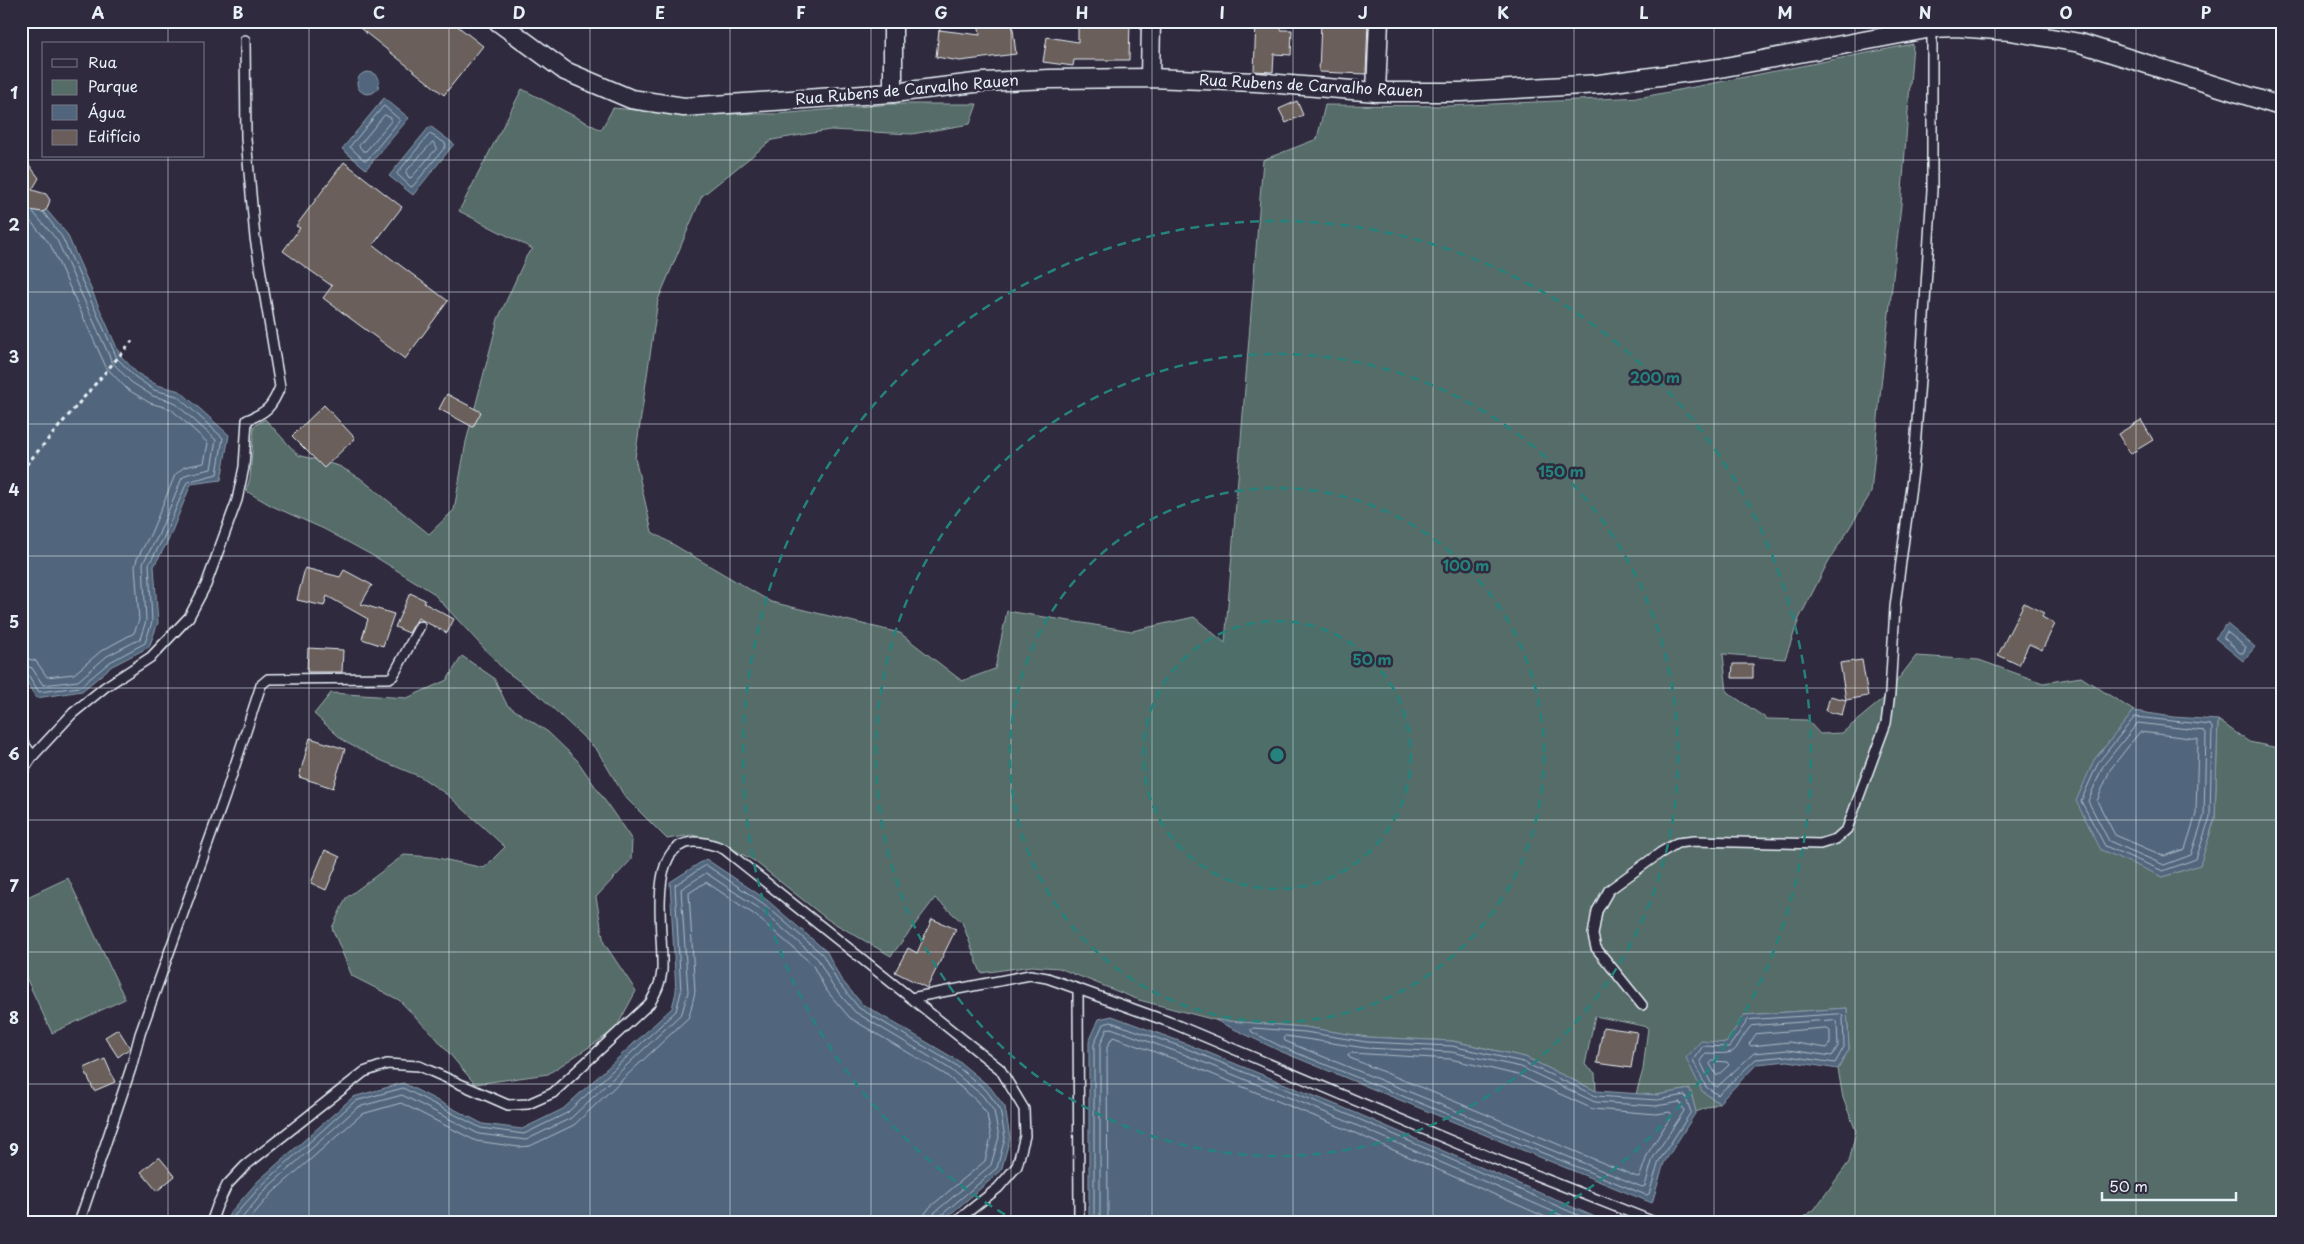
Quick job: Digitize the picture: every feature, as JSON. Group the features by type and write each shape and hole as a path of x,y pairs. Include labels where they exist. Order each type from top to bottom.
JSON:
{"street":[{"name":"Rua Rubens de Carvalho Rauen","path":"497,21 565,71 631,99 684,107 893,93 983,82 1150,78 1256,82 1376,92 1461,92 1599,84 1720,68 1932,28 1956,27 2010,31 2080,43 2283,107"},
{"path":"893,21 893,93"},
{"path":"1150,78 1151,21"},
{"path":"1376,92 1379,21"}],"lane":[{"path":"1642,1005 1596,948 1593,935 1597,911 1609,890 1660,852 1677,843 1695,841 1820,844 1836,839 1847,829 1886,724 1893,664 1895,607 1914,463 1921,366 1932,190 1932,28"},
{"path":"21,774 33,756 73,713 105,687 151,657 189,617 206,585 237,500 244,466 248,420 263,414 274,403 280,387 255,238 246,139 244,40"},
{"path":"79,1223 132,1068 140,1034 225,796 261,685 268,679 389,678 393,676 420,626"},
{"path":"21,740 33,756"},
{"path":"211,1223 227,1186 245,1166 364,1072 387,1064 419,1066 508,1105 528,1104 553,1093 650,1003 660,986 662,972 660,888 663,865 674,849 691,842 709,843 724,849 1000,1069 1024,1109 1025,1136 1017,1166 998,1188 954,1223"},
{"path":"911,998 1030,976 1047,978 1172,1024 1487,1156 1657,1223"},
{"path":"1078,989 1078,1223"}],"path":[{"path":"21,471 132,341"}],"green space":[{"path":"1913,44 1901,205 1871,493 1827,564 1799,619 1785,659 1723,654 1727,692 1767,719 1807,720 1820,734 1842,733 1883,699 1916,656 1979,660 2043,683 2081,677 2134,711 2094,760 2163,877 2200,864 2215,818 2218,720 2249,742 2283,749 2283,1223 1794,1223 1814,1210 1849,1162 1856,1131 1843,1098 1838,1069 1849,1049 1847,1008 1744,1015 1702,1091 1719,1103 1696,1112 1690,1089 1657,1095 1636,1094 1643,1070 1648,1027 1595,1016 1585,1065 1595,1073 1596,1091 1525,1057 1453,1041 1366,1037 1305,1027 1215,1020 1139,1000 1059,968 1032,966 981,973 962,922 935,898 891,956 827,919 753,860 719,842 692,835 667,839 625,797 597,750 540,696 504,670 432,592 377,558 324,529 272,506 246,491 250,478 254,426 265,419 298,455 339,466 360,478 429,534 454,510 466,442 498,319 527,255 533,249 459,211 522,89 601,130 613,108 669,113 778,114 892,104 977,104 970,124 912,134 830,130 772,140 702,196 658,300 635,458 652,532 771,602 900,633 962,681 995,669 1007,611 1132,631 1194,617 1225,643 1263,160 1317,139 1325,105 1449,106 1643,97"},
{"path":"462,656 494,678 507,705 548,732 577,760 632,840 631,860 596,897 604,943 636,991 615,1030 548,1074 475,1084 437,1039 399,1000 352,976 332,928 346,898 404,855 433,857 484,868 505,847 449,796 421,777 380,760 345,742 314,714 331,693 407,698 447,680"},
{"path":"68,878 125,999 52,1033 21,967 21,900"}],"water":[{"path":"368,72 376,75 379,83 376,91 368,94 360,91 357,83 360,75"},
{"path":"384,98 409,118 366,169 342,149"},
{"path":"430,126 454,144 413,195 389,176"},
{"path":"21,180 67,234 120,355 137,373 157,385 180,391 229,435 221,480 191,484 168,541 154,566 158,623 149,647 112,666 82,691 36,698 21,672"},
{"path":"2227,624 2255,647 2243,661 2215,638"},
{"path":"2134,711 2173,717 2218,720 2215,818 2200,865 2163,877 2101,850 2076,801 2094,760"},
{"path":"706,859 767,900 827,952 840,978 862,1004 957,1060 990,1087 1005,1107 1010,1138 1001,1171 940,1223 226,1223 229,1214 258,1181 353,1097 403,1083 483,1124 522,1129 563,1109 672,1008 676,992 670,882"},
{"path":"1847,1008 1849,1049 1838,1069 1788,1061 1757,1064 1719,1103 1702,1091 1686,1058 1701,1041 1726,1043 1744,1015"},
{"path":"1112,1016 1187,1044 1356,1113 1609,1223 1089,1223 1089,1042 1099,1019"},
{"path":"1215,1020 1305,1027 1367,1037 1452,1041 1525,1057 1596,1091 1657,1095 1690,1089 1696,1112 1664,1163 1652,1203 1280,1051"}],"building":[{"path":"351,21 451,21 483,46 444,95"},
{"path":"978,21 1012,21 1016,54 960,61 936,57 939,30 980,35"},
{"path":"1078,21 1130,21 1129,60 1074,60 1073,66 1043,62 1047,37 1078,42"},
{"path":"1256,21 1281,21 1281,30 1292,30 1291,55 1274,54 1273,72 1254,71"},
{"path":"1321,21 1368,21 1366,74 1319,72"},
{"path":"1297,101 1303,115 1286,123 1279,109"},
{"path":"21,154 39,178 32,190 46,194 50,200 47,209 43,212 29,210 25,203 29,190 21,188"},
{"path":"344,162 402,207 373,245 448,301 405,359 323,298 332,286 283,251 300,228 296,226"},
{"path":"447,394 481,412 473,427 439,409"},
{"path":"324,405 355,438 324,468 292,436"},
{"path":"2141,420 2153,440 2130,454 2118,434"},
{"path":"305,568 340,577 344,570 372,585 361,604 394,614 383,646 362,639 368,619 327,596 324,606 297,600"},
{"path":"410,593 425,600 424,603 454,619 447,633 418,618 409,633 395,627"},
{"path":"2024,603 2044,613 2042,617 2055,624 2042,650 2029,644 2019,665 1998,655"},
{"path":"308,648 343,650 342,672 307,672"},
{"path":"1862,660 1868,696 1846,700 1840,663"},
{"path":"1733,664 1753,664 1753,678 1732,678"},
{"path":"1830,696 1846,700 1842,715 1826,711"},
{"path":"310,738 345,749 333,788 299,777"},
{"path":"325,850 340,857 326,890 311,883"},
{"path":"932,919 956,929 927,988 895,972 908,948 917,953"},
{"path":"1603,1027 1637,1032 1631,1068 1597,1063"},
{"path":"118,1029 130,1048 118,1057 105,1037"},
{"path":"105,1059 115,1082 94,1091 84,1068"},
{"path":"159,1157 175,1176 157,1191 141,1172"}]}
